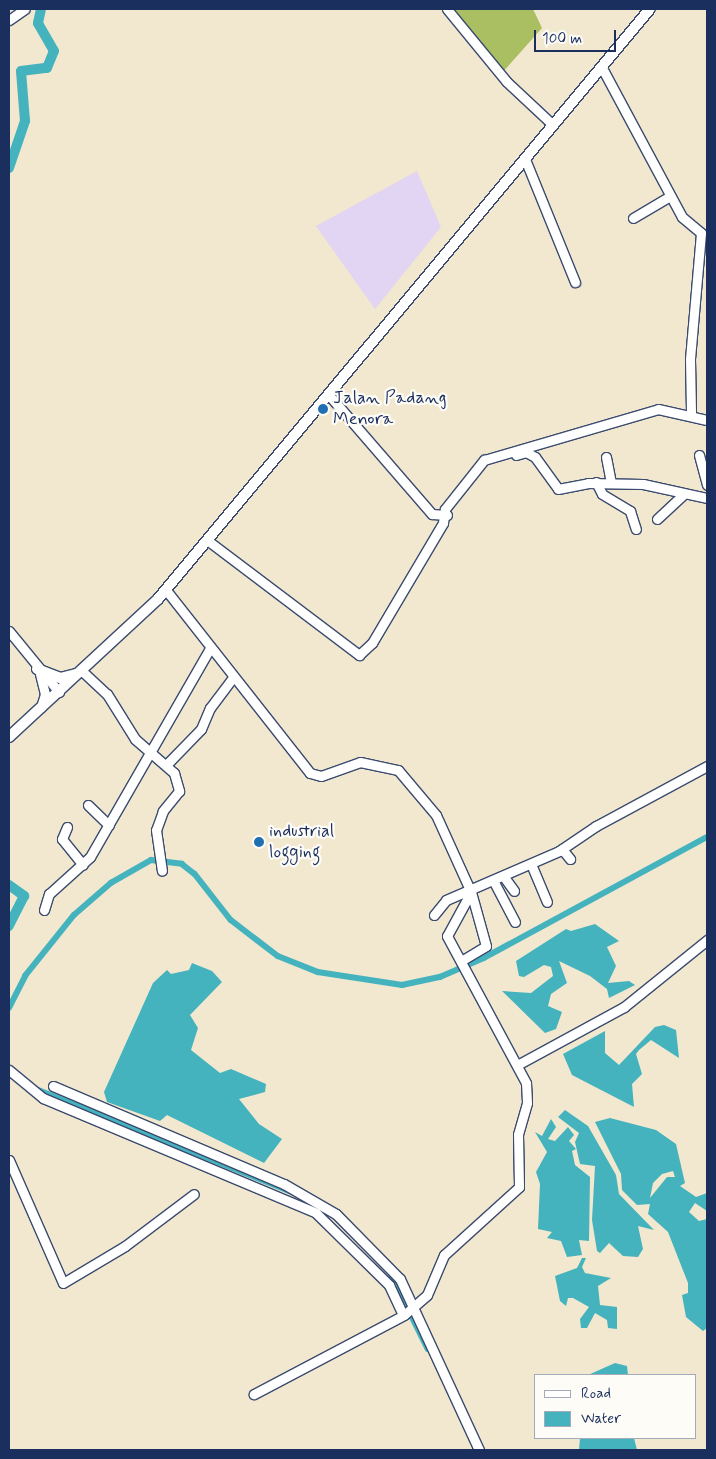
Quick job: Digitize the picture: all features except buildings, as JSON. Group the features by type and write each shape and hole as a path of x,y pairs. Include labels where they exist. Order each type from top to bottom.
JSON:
{"main road":[{"path":"9,737 82,671 166,590 650,9"},
{"path":"37,668 60,678 82,671"}],"street":[{"path":"9,18 25,9"},
{"path":"447,9 501,76 553,125"},
{"path":"601,66 682,217 704,234 690,359 691,414"},
{"path":"525,159 575,282"},
{"path":"633,218 670,196"},
{"path":"328,394 432,514 443,517"},
{"path":"207,540 359,655 372,644 443,517 484,460 658,409 691,414 707,420"},
{"path":"443,517 489,464 526,452 558,489 596,482 611,482 643,484 707,498"},
{"path":"699,455 707,484"},
{"path":"606,457 611,482"},
{"path":"596,482 602,494 630,511 636,529"},
{"path":"657,520 683,494"},
{"path":"166,590 233,678 310,773 321,776 360,762 405,774 436,815 471,892 486,946 462,964"},
{"path":"9,631 37,668 59,692"},
{"path":"44,910 49,894 84,865 210,648"},
{"path":"37,668 45,694 41,707"},
{"path":"82,671 107,694 124,728 167,764 179,791 163,811 156,830 161,850 162,871"},
{"path":"167,764 202,729 210,708 233,678"},
{"path":"434,914 446,900 504,878 562,849 707,766"},
{"path":"88,805 108,826"},
{"path":"67,827 62,839 84,865"},
{"path":"562,849 570,859"},
{"path":"532,864 546,902"},
{"path":"504,878 514,890"},
{"path":"494,882 515,922"},
{"path":"254,1394 408,1312 436,1280 444,1255 519,1188 518,1134 527,1103 519,1064 447,936 471,892"},
{"path":"519,1064 624,1007 707,940"},
{"path":"9,1070 43,1098 316,1213 388,1285 408,1312 479,1450"},
{"path":"52,1086 322,1205 400,1279 408,1312"},
{"path":"9,1160 63,1283 125,1246 194,1194"}],"shaded area":[{"path":"417,171 441,227 375,309 316,226"}],"green space":[{"path":"452,9 533,9 542,28 503,72"}],"water":[{"path":"595,924 619,941 607,947 616,966 608,983 629,981 635,985 609,998 607,989 590,976 559,961 567,983 551,994 548,1006 562,1012 556,1029 545,1033 502,991 531,993 553,976 551,967 544,965 524,977 519,976 516,961 566,929 571,931"},
{"path":"192,963 212,971 222,982 190,1015 198,1028 191,1050 220,1073 231,1069 266,1084 265,1092 239,1099 259,1124 282,1139 264,1163 167,1115 160,1121 107,1102 104,1092 153,983 167,970 171,974 189,970"},
{"path":"664,1025 676,1030 679,1058 651,1040 639,1050 636,1054 642,1074 632,1084 634,1107 572,1075 563,1054 605,1031 605,1053 619,1065 655,1027"},
{"path":"565,1110 588,1126 616,1175 619,1194 654,1230 638,1226 643,1249 638,1257 623,1256 609,1243 600,1253 597,1251 592,1220 595,1166 580,1164 575,1142 579,1133 558,1117"},
{"path":"610,1118 656,1130 676,1144 685,1183 680,1186 696,1197 707,1193 707,1211 695,1203 689,1212 699,1221 707,1219 707,1328 703,1331 686,1317 682,1295 688,1293 688,1283 668,1232 648,1214 650,1204 637,1205 622,1190 621,1174 595,1122","holes":["673,1171 675,1177 667,1177 650,1198 653,1183 662,1174"]},
{"path":"551,1119 556,1127 548,1139 555,1141 568,1127 574,1135 569,1141 576,1149 572,1151 575,1165 590,1177 589,1241 579,1240 582,1255 567,1257 561,1241 547,1238 552,1232 538,1229 540,1184 536,1172 547,1152 535,1132 542,1136"},
{"path":"582,1258 586,1258 582,1267 585,1273 611,1278 598,1286 600,1305 617,1307 617,1329 608,1328 607,1320 595,1313 587,1328 581,1328 580,1319 589,1307 573,1298 568,1298 566,1306 560,1301 555,1276 577,1268"},
{"path":"615,1363 627,1366 628,1374 590,1374"},
{"path":"580,1439 634,1439 637,1450 579,1450"}],"waterway":[{"path":"9,168 25,121 21,71 47,68 54,51 38,23 41,9"},
{"path":"9,1008 25,976 74,915 111,883 151,860 182,864 195,874 231,920 278,956 318,972 402,985 440,977 484,958 707,837"},
{"path":"9,885 24,896 9,926"},
{"path":"36,1089 292,1192"},
{"path":"392,1276 428,1349"}],"place":[{"name":"Jalan Padang Menora","path":"323,409"},
{"name":"industrial logging","path":"259,842"}]}
